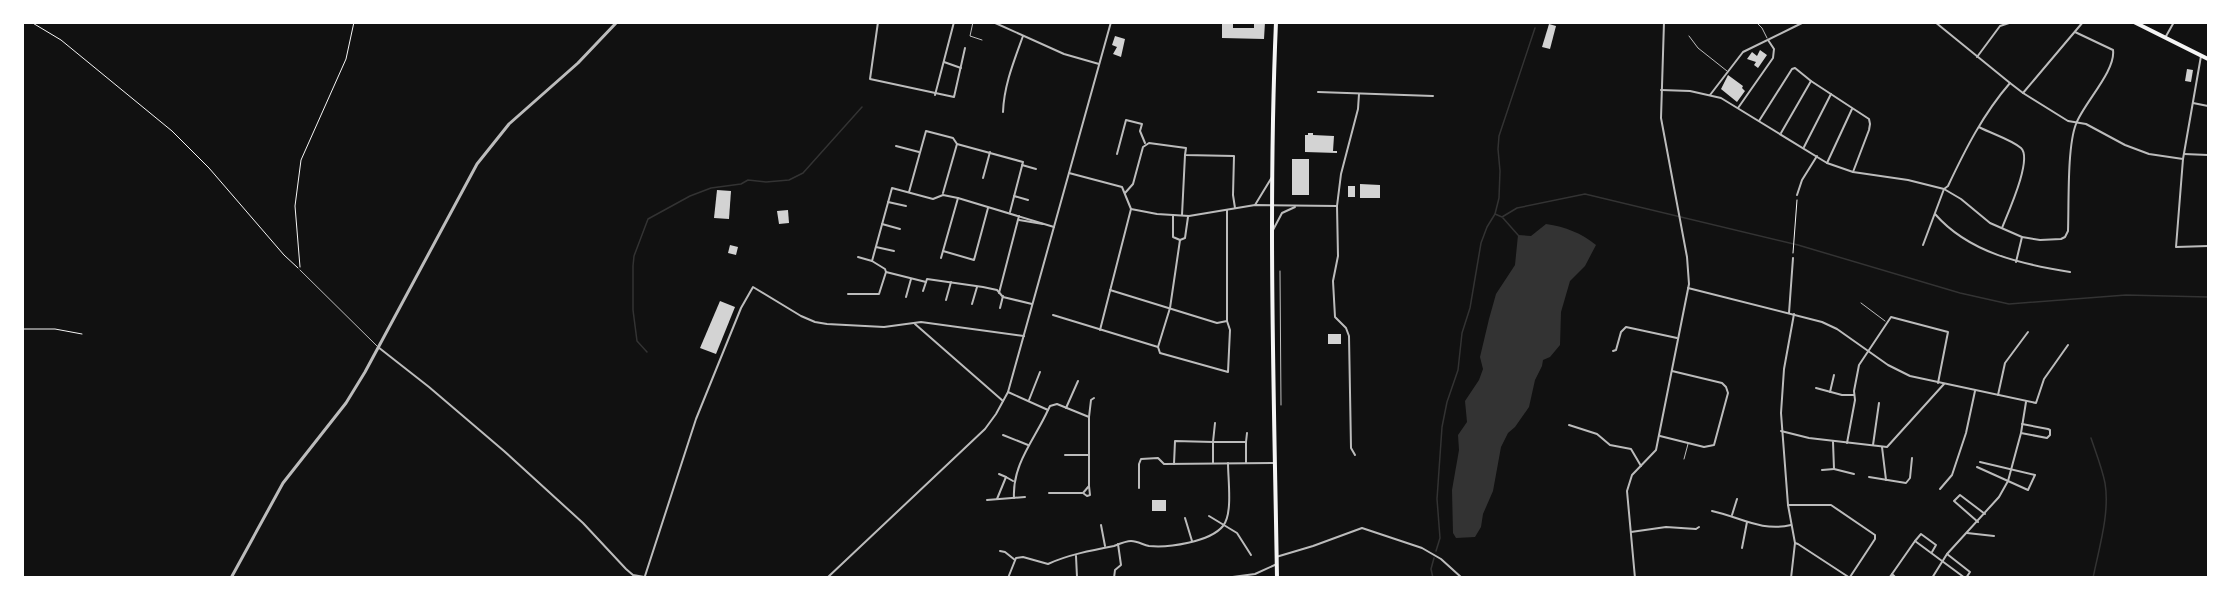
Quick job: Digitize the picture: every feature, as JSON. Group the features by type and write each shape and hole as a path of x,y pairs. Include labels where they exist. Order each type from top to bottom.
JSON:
{"main road":[{"path":"1276,22 1272,232 1277,578"},
{"path":"2134,22 2208,59"}],"street":[{"path":"231,578 283,483 346,403 477,164 509,124 578,63 618,22"},
{"path":"878,22 870,79 935,95 954,97 965,48"},
{"path":"935,95 954,22"},
{"path":"993,22 1064,54 1100,64"},
{"path":"827,578 985,429 1008,392 1111,22"},
{"path":"1635,578 1627,491 1632,475 1656,450 1688,288 1688,261 1662,124 1664,22"},
{"path":"1710,95 1743,52 1804,22"},
{"path":"1935,22 2023,93 2068,121 2086,124 2125,145 2149,154 2183,159"},
{"path":"1977,57 2000,26 2012,22"},
{"path":"2023,93 2083,22"},
{"path":"2165,38 2174,22"},
{"path":"1661,90 1690,91 1710,95 1738,108 1827,163 1853,172 1908,180 1944,189 1990,223 2022,237 2061,239 2067,234 2072,141 2076,124 2114,55 2113,50 2075,32"},
{"path":"1003,112 1003,100 1010,72 1023,36"},
{"path":"1738,108 1773,58 1774,49 1768,40"},
{"path":"2201,56 2183,159 2176,247 2208,246"},
{"path":"943,62 961,68"},
{"path":"1759,121 1790,72 1795,68 1869,119 1870,123 1853,172"},
{"path":"1781,134 1811,81"},
{"path":"1923,245 1944,189 1948,186 1978,127 2010,83"},
{"path":"1318,92 1433,96"},
{"path":"1354,455 1351,448 1349,336 1346,327 1338,321 1334,313 1334,270 1338,256 1337,206 1341,174 1358,109 1359,93"},
{"path":"1803,148 1831,94"},
{"path":"2193,103 2208,106"},
{"path":"1827,163 1852,109"},
{"path":"1117,154 1126,120 1142,124 1140,131 1145,143 1133,184 1125,193"},
{"path":"1978,127 2020,148 2024,155 2020,180 2001,228"},
{"path":"909,192 926,131 953,138 957,144 1023,162 1009,213"},
{"path":"1145,143 1186,148 1182,215"},
{"path":"943,195 957,144"},
{"path":"897,146 919,152"},
{"path":"983,178 990,153"},
{"path":"2184,154 2208,155"},
{"path":"1185,155 1234,156 1235,208"},
{"path":"1797,195 1802,180 1817,156"},
{"path":"1022,165 1036,169"},
{"path":"1069,173 1122,187 1131,209 1100,330"},
{"path":"1255,205 1272,177"},
{"path":"872,261 892,188 933,199 943,195 958,198 1055,227"},
{"path":"1014,196 1028,200"},
{"path":"941,258 958,198"},
{"path":"888,202 906,206"},
{"path":"1131,209 1173,216 1188,216 1255,205 1337,206"},
{"path":"943,251 974,260 989,207"},
{"path":"1272,232 1282,213 1297,207"},
{"path":"1188,216 1186,235 1180,240 1170,308 1158,347 1160,353 1228,372 1230,330 1227,321 1227,210"},
{"path":"1935,214 1972,244 2016,262 2070,272"},
{"path":"1173,216 1173,237 1180,240"},
{"path":"999,293 1019,218"},
{"path":"882,224 900,229"},
{"path":"2016,262 2022,237"},
{"path":"876,247 894,251"},
{"path":"848,294 879,294 886,273 885,268 858,257"},
{"path":"1789,313 1793,258"},
{"path":"886,273 926,282"},
{"path":"906,297 911,279"},
{"path":"923,291 927,279 997,290 1002,296 1032,304"},
{"path":"946,300 951,282"},
{"path":"972,304 977,286"},
{"path":"645,576 699,411 741,308 753,287 785,308 815,322 855,327 884,327 921,322 1024,336"},
{"path":"1688,288 1794,314 1837,329 1888,365 1910,376 2026,402 2036,403 2044,379 2068,345"},
{"path":"1110,290 1216,323 1227,321"},
{"path":"1000,308 1002,296"},
{"path":"1791,578 1794,543 1781,431 1784,369 1794,314"},
{"path":"1053,315 1158,347"},
{"path":"1847,443 1859,365 1891,316 1948,332 1938,383"},
{"path":"915,324 1003,400"},
{"path":"1613,351 1616,350 1621,332 1626,327 1677,338"},
{"path":"1998,395 2005,363 2028,332"},
{"path":"378,347 504,451 583,523 633,575 650,578"},
{"path":"1029,401 1040,372"},
{"path":"1660,436 1709,448 1714,446 1728,393 1722,383 1672,372"},
{"path":"1830,392 1834,375"},
{"path":"1066,408 1078,381"},
{"path":"1781,431 1809,438 1887,447 1944,384"},
{"path":"1816,388 1842,395 1854,395"},
{"path":"1940,489 1952,475 1966,433 1975,391"},
{"path":"1008,392 1048,410"},
{"path":"1049,493 1090,495 1089,417 1091,400 1094,398"},
{"path":"1932,578 1947,554 1985,514 2008,481 2026,402"},
{"path":"1872,446 1879,403"},
{"path":"1014,498 1013,481 1050,406 1057,404 1089,417"},
{"path":"1213,463 1215,423"},
{"path":"2020,433 2047,438 2050,435 2048,429 2022,424"},
{"path":"1569,425 1597,434 1610,445 1631,449 1641,466"},
{"path":"1246,463 1247,433"},
{"path":"1003,435 1029,446"},
{"path":"1174,464 1174,441 1246,442"},
{"path":"1833,441 1834,469"},
{"path":"1882,447 1886,480"},
{"path":"1065,455 1089,456"},
{"path":"1139,488 1141,459 1158,458 1164,464 1275,463"},
{"path":"1869,477 1906,483 1910,478 1912,459"},
{"path":"1977,467 2028,490 2035,475 1980,462"},
{"path":"1008,578 1015,560 1023,557 1048,564 1062,557 1076,556 1130,541 1148,546 1192,542 1216,532 1224,525 1229,500 1228,463"},
{"path":"1822,470 1834,469 1854,474"},
{"path":"999,474 1013,481"},
{"path":"997,499 1006,477"},
{"path":"1083,494 1089,486"},
{"path":"1978,522 1954,501 1960,495 1985,514"},
{"path":"987,500 1025,497"},
{"path":"1732,515 1737,499"},
{"path":"1788,505 1831,505 1875,535 1875,539 1850,577 1794,543"},
{"path":"1712,511 1732,515 1758,526 1791,525"},
{"path":"1209,516 1237,533 1251,555"},
{"path":"1185,518 1192,542"},
{"path":"1742,548 1747,521"},
{"path":"1101,525 1105,547"},
{"path":"1630,532 1666,527 1696,529 1700,527"},
{"path":"1276,557 1362,528 1422,548 1441,559 1462,578"},
{"path":"1967,533 1994,536"},
{"path":"1896,578 1891,576 1921,534 1936,545 1932,552"},
{"path":"1915,541 1965,578 1970,572 1947,554"},
{"path":"1114,578 1115,570 1120,565 1118,544"},
{"path":"1000,551 1015,560"},
{"path":"1076,556 1078,577"},
{"path":"1225,578 1255,573 1277,564"}],"lane":[{"path":"973,22 970,36 982,40"},
{"path":"1756,22 1768,40"},
{"path":"1689,36 1698,48 1727,71"},
{"path":"300,270 378,347"},
{"path":"1280,271 1281,405"},
{"path":"1861,303 1887,322"},
{"path":"1684,459 1688,443"}],"path":[{"path":"31,22 61,40 172,131 209,168 284,255 300,270"},
{"path":"300,270 295,206 301,160 346,58 354,22"},
{"path":"1793,258 1797,195"},
{"path":"22,329 55,329 82,334"}],"shaded area":[{"path":"1546,224 1573,231 1596,245 1585,266 1570,281 1561,312 1560,345 1550,357 1543,360 1535,380 1529,407 1508,433 1501,447 1493,491 1483,514 1481,527 1475,537 1456,538 1453,533 1452,490 1459,450 1458,435 1467,422 1465,401 1479,380 1483,369 1480,357 1489,319 1496,294 1515,265 1518,235 1531,236"}],"building":[{"path":"1222,22 1233,22 1233,28 1254,28 1254,22 1265,22 1264,39 1222,38"},
{"path":"1549,24 1556,26 1550,49 1542,47"},
{"path":"1115,36 1125,39 1121,57 1113,54 1117,47 1112,45"},
{"path":"1760,50 1767,55 1758,68 1754,65 1756,62 1747,59 1752,52 1757,56"},
{"path":"2187,69 2193,70 2191,82 2185,81"},
{"path":"1728,75 1743,86 1745,91 1737,102 1721,89"},
{"path":"1308,133 1334,136 1333,151 1337,153 1305,152 1305,135"},
{"path":"1292,159 1309,159 1309,195 1292,195"},
{"path":"1360,184 1380,185 1380,198 1360,198"},
{"path":"1348,186 1355,186 1355,197 1348,197"},
{"path":"717,190 731,191 729,219 714,218"},
{"path":"788,210 789,223 779,224 777,211"},
{"path":"730,245 738,247 736,255 728,253"},
{"path":"720,301 735,307 716,354 700,348"},
{"path":"1328,334 1341,334 1341,344 1328,344"},
{"path":"1152,500 1166,500 1166,511 1152,511"}],"waterway":[{"path":"1436,551 1440,538 1437,499 1442,427 1447,402 1458,370 1462,333 1470,308 1481,243 1495,214 1499,198 1499,136 1535,28"},
{"path":"647,352 637,341 633,310 633,266 634,256 648,219 690,196 711,188 741,184 748,180 766,182 789,180 803,173 862,107"},
{"path":"1495,214 1502,217 1517,208 1585,194 1798,245 1960,293 2009,304 2126,295 2208,297"},
{"path":"1503,218 1518,235"},
{"path":"2091,438 2105,483 2106,494 2103,530 2093,578"},
{"path":"1433,578 1431,569 1434,558"}]}
